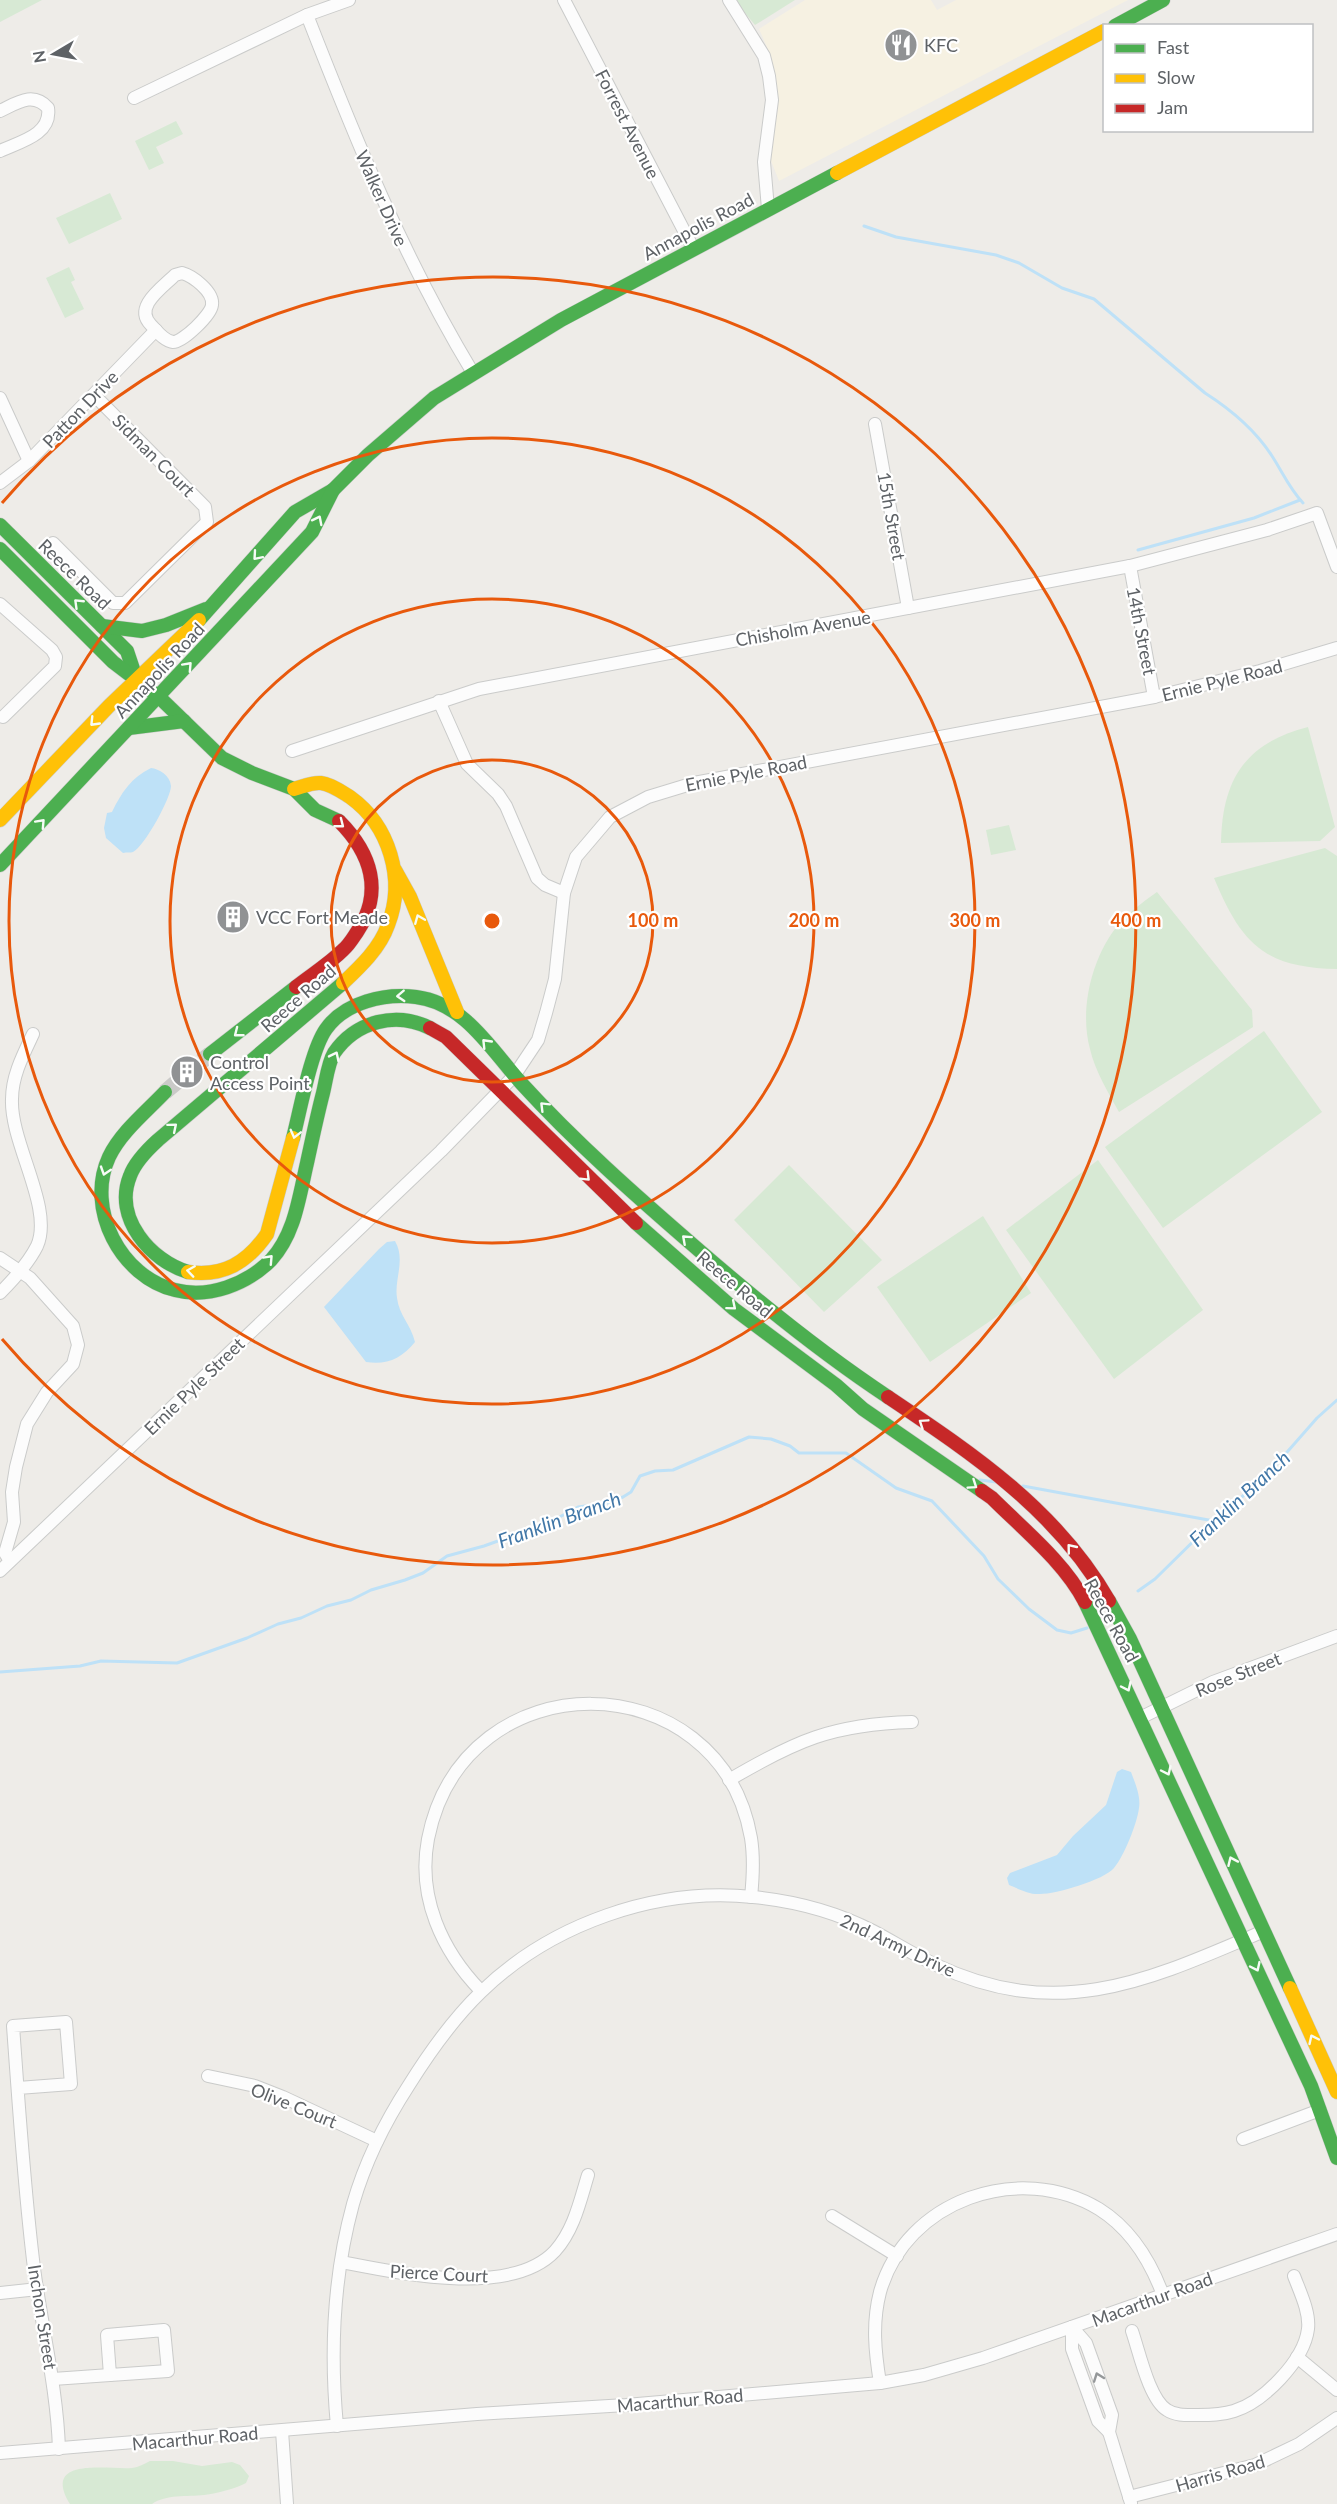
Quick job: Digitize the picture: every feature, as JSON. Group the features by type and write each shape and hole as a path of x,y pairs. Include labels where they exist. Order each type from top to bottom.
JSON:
{"street":[{"path":"134,98 308,15 349,0"},
{"name":"Forrest Avenue","path":"564,0 693,248"},
{"path":"729,0 764,56 769,76 772,99 764,162 768,209"},
{"path":"1119,24 1163,0"},
{"name":"Walker Drive","path":"308,15 374,184 419,278 473,373"},
{"name":"Annapolis Road","path":"0,820 109,706 137,682 214,606 295,512 333,490 434,398 561,320 1103,32"},
{"path":"0,111 28,99 36,99 48,108 49,116 48,124 42,130 0,151"},
{"path":"176,274 190,275 210,296 212,305 209,314 182,340 174,342 166,340 156,330 146,320 144,312 146,304 176,274"},
{"name":"Patton Drive","path":"0,483 29,461 156,330"},
{"name":"Sidman Court","path":"52,543 113,603 125,603 207,522 205,507 94,395"},
{"path":"0,399 29,461"},
{"name":"15th Street","path":"875,424 908,608"},
{"name":"Annapolis Road","path":"0,865 312,532 333,490"},
{"name":"Chisholm Avenue","path":"292,751 479,689 1130,566 1267,530 1317,513 1337,567"},
{"name":"Reece Road","path":"0,525 127,651 137,682"},
{"name":"Reece Road","path":"0,549 105,655 159,697 222,758 252,773 294,789 315,810 339,821 357,840 369,864 372,893 364,921 345,949 210,1054"},
{"name":"14th Street","path":"1130,566 1154,697"},
{"path":"0,604 52,650 56,657 55,666 3,717"},
{"path":"102,626 142,631 166,625 214,606"},
{"name":"Ernie Pyle Road","path":"388,1201 501,1091 538,1040 555,979 564,892 576,857 610,817 671,788 1154,697 1250,674 1337,648"},
{"path":"439,701 467,764 498,794 506,806 537,878 545,885 564,892"},
{"path":"129,728 184,721"},
{"name":"Reece Road","path":"294,789 322,783 354,799 375,818 394,868 410,897 456,1012"},
{"name":"Reece Road","path":"394,868 394,910 385,932 368,960 264,1052 144,1152 129,1176 126,1201 131,1224 143,1246 159,1260 178,1270 201,1273 221,1271 238,1265 254,1252 267,1234 317,1049 327,1026 341,1014 364,1003 386,997 412,996 432,1000 456,1012 497,1053 514,1076 589,1150 709,1259 837,1362 975,1458 1026,1498 1094,1577 1130,1639 1337,2092"},
{"name":"Reece Road","path":"165,1092 124,1135 109,1159 100,1184 101,1206 107,1229 133,1266 153,1282 175,1290 198,1293 224,1288 248,1278 268,1262 285,1240 298,1202 333,1055 346,1039 364,1025 389,1019 416,1022 446,1037 615,1205 734,1309 863,1409 992,1498 1049,1555 1079,1592 1142,1718 1311,2086 1337,2158"},
{"path":"0,1293 20,1272 39,1239 40,1215 13,1121 12,1099 14,1077 33,1034"},
{"name":"Ernie Pyle Street","path":"0,1571 388,1201"},
{"path":"0,1258 30,1278 73,1326 78,1345 73,1364 37,1407 27,1424 20,1446 12,1492 13,1528 6,1546 6,1553 10,1561"},
{"name":"Rose Street","path":"1142,1718 1243,1670 1337,1636"},
{"path":"481,1991 456,1963 442,1939 429,1901 425,1865 431,1823 440,1799 463,1762 476,1748 513,1722 534,1713 563,1705 606,1704 647,1713 683,1733 710,1756 729,1780 745,1817 751,1838 753,1862 751,1897"},
{"path":"729,1780 787,1747 824,1733 856,1726 912,1722"},
{"name":"2nd Army Drive","path":"337,2426 332,2368 336,2291 353,2204 377,2141 423,2062 481,1991 537,1949 566,1933 615,1912 675,1899 751,1897 812,1908 851,1921 946,1970 978,1982 1021,1990 1082,1992 1126,1985 1165,1972 1264,1931"},
{"name":"Inchon Street","path":"18,2088 71,2084 66,2022 13,2026 25,2184 38,2289 53,2379 59,2449"},
{"name":"Olive Court","path":"208,2076 255,2086 274,2093 377,2141"},
{"path":"1244,2139 1320,2110"},
{"name":"Pierce Court","path":"341,2262 398,2273 452,2278 503,2276 526,2270 543,2262 565,2237 574,2220 588,2175"},
{"path":"880,2383 875,2342 877,2307 881,2290 897,2256 923,2225 956,2203 992,2190 1027,2187 1044,2189 1082,2201 1115,2221 1134,2239 1147,2256 1163,2295"},
{"path":"832,2216 897,2256"},
{"name":"Macarthur Road","path":"0,2453 880,2383 953,2367 1337,2234"},
{"path":"1132,2331 1158,2401 1166,2410 1184,2415 1219,2415 1243,2408 1266,2393 1297,2357 1308,2329 1307,2317 1294,2276"},
{"path":"0,2293 38,2289"},
{"path":"1072,2327 1072,2349 1098,2421 1109,2432 1130,2501"},
{"path":"53,2379 168,2371 164,2330 107,2335 110,2375"},
{"path":"1297,2357 1337,2390"},
{"name":"Harris Road","path":"1130,2501 1255,2465 1299,2444 1337,2418"},
{"path":"282,2431 287,2504"}],"shaded area":[{"path":"805,0 931,0 937,10 956,0 1128,0 779,181 769,156 775,83 770,54 759,29"}],"green space":[{"path":"0,0 42,0 0,22"},
{"path":"734,0 795,0 755,25"},
{"path":"176,121 183,134 156,147 164,163 149,170 135,141"},
{"path":"110,193 122,219 69,244 56,218"},
{"path":"69,267 75,280 71,282 84,309 65,318 46,278"},
{"path":"1308,727 1335,827 1320,841 1221,843 1226,801 1241,767 1268,743"},
{"path":"1009,825 1016,850 991,855 986,830"},
{"path":"1325,848 1337,856 1337,969 1291,964 1258,948 1234,920 1214,878"},
{"path":"1157,892 1252,1010 1253,1027 1119,1112 1092,1057 1087,1034 1087,1001 1095,968 1109,938 1127,916"},
{"path":"1264,1031 1322,1112 1163,1228 1105,1147"},
{"path":"1098,1160 1203,1310 1114,1379 1006,1230"},
{"path":"789,1165 882,1260 824,1312 734,1220"},
{"path":"983,1216 1031,1293 930,1362 877,1287"},
{"path":"150,2461 173,2461 202,2466 232,2462 240,2465 249,2476 246,2483 226,2490 204,2495 170,2497 152,2504 70,2504 63,2489 64,2478 71,2472 94,2468 132,2468"}],"water":[{"path":"151,768 161,771 166,776 171,786 170,792 144,841 133,852 123,853 106,838 104,828 107,813 112,812 123,792 133,781"},
{"path":"395,1241 400,1255 398,1304 415,1342 393,1360 381,1363 366,1362 324,1307 379,1249 387,1242"},
{"path":"1122,1769 1131,1772 1139,1803 1138,1815 1130,1840 1114,1868 1090,1882 1047,1893 1032,1894 1009,1885 1007,1878 1010,1873 1057,1855 1073,1836 1106,1805 1117,1772"}],"waterway":[{"path":"864,226 896,237 996,255 1019,263 1062,288 1094,299 1250,429 1266,447 1303,503"},
{"path":"1138,550 1254,518 1300,500"},
{"name":"Franklin Branch","path":"1138,1591 1155,1579 1214,1521 1266,1476 1317,1418 1337,1400"},
{"name":"Franklin Branch","path":"0,1672 80,1666 101,1661 177,1663 247,1638 278,1624 301,1618 327,1606 351,1600 371,1590 423,1573 447,1556 517,1534 528,1533 544,1521 554,1520 578,1507 607,1503 623,1497 631,1492 640,1476 655,1471 673,1470 749,1437 771,1439 790,1446 799,1453 846,1453 896,1488 932,1501 984,1556 998,1579 1029,1609 1057,1630 1071,1633 1087,1628"},
{"path":"980,1480 996,1482"},
{"path":"1023,1486 1214,1521"}],"tunnel":[{"path":"165,1092 210,1054"}],"traffic: fast":[{"path":"1119,24 1163,0"},
{"path":"199,620 295,512 333,490 368,455 434,398 561,320 837,173"},
{"path":"0,865 312,532 333,490"},
{"path":"0,525 127,651 137,681"},
{"path":"0,549 113,662 159,697 222,758 252,773 294,789 315,810 339,821"},
{"path":"102,626 142,631 166,625 206,609"},
{"path":"129,728 184,721"},
{"path":"188,1272 174,1266 149,1248 131,1222 126,1192 132,1171 142,1156 158,1140 343,983"},
{"path":"210,1054 296,987"},
{"path":"293,1138 306,1081 316,1051 326,1029 334,1020 355,1006 379,998 404,996 433,1001 449,1008 476,1030 522,1084 563,1127 672,1227 789,1325 888,1397"},
{"path":"165,1092 127,1131 109,1157 103,1177 102,1198 105,1219 124,1256 156,1283 188,1292 214,1291 239,1282 261,1269 271,1260 286,1239 298,1202 327,1072 334,1053 343,1042 365,1027 390,1020 404,1020 430,1028"},
{"path":"636,1223 734,1309 836,1385 863,1409 982,1491"},
{"path":"1109,1601 1130,1639 1290,1988"},
{"path":"1085,1602 1311,2086 1337,2158"}],"traffic: slow":[{"path":"837,173 1103,32"},
{"path":"0,820 109,706 199,620"},
{"path":"294,789 321,783 350,797 375,822 390,854 395,890 388,925 375,949 343,983"},
{"path":"395,870 410,897 457,1012"},
{"path":"188,1272 212,1272 233,1266 251,1253 267,1234 293,1138"},
{"path":"1290,1988 1337,2092"}],"traffic: jam":[{"path":"296,987 347,946 365,917 370,902 372,888 366,860 359,846 339,821"},
{"path":"430,1028 446,1037 636,1223"},
{"path":"888,1397 982,1463 1039,1511 1088,1568 1109,1601"},
{"path":"982,1491 1055,1560 1085,1602"}],"place":[{"name":"KFC","path":"901,45"},
{"name":"VCC Fort Meade","path":"233,917"},
{"name":"Control Access Point","path":"187,1072"}]}
